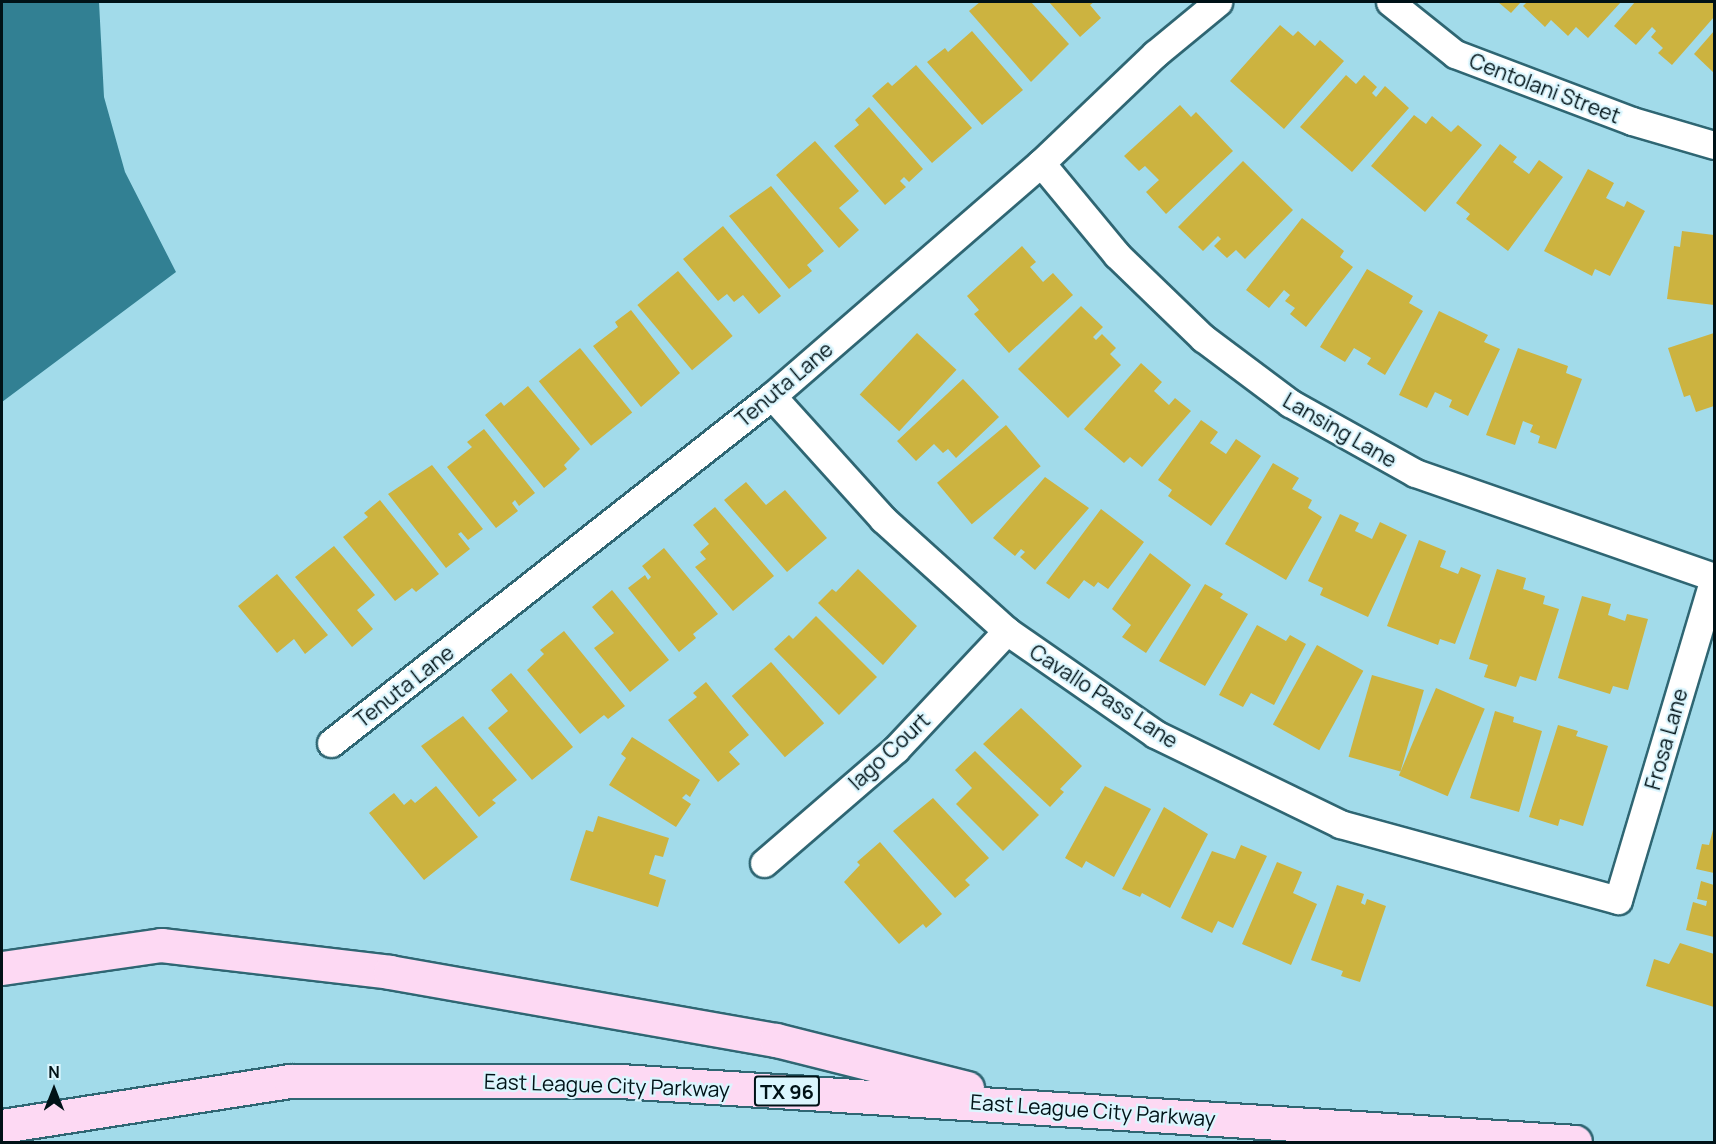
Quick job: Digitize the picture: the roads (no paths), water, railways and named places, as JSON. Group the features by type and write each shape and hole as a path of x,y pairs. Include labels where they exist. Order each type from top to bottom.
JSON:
{"main road":[{"path":"2,968 161,945 390,972 776,1040 1044,1107"},
{"name":"East League City Parkway","path":"2,1126 290,1081 620,1081 1575,1143"}],"street":[{"name":"Centolani Street","path":"1390,2 1455,54 1632,121 1714,145"},
{"name":"Tenuta Lane","path":"331,743 772,396 1041,163 1201,7"},
{"name":"Lansing Lane","path":"1041,163 1117,255 1203,338 1290,403 1415,473 1714,577"},
{"name":"Cavallo Pass Lane","path":"772,396 883,519 1007,632 1155,734 1340,824 1618,900"},
{"name":"Frosa Lane","path":"1618,900 1714,577"},
{"name":"Iago Court","path":"764,863 896,749 1007,632"}],"water":[{"path":"2,2 99,2 104,97 125,172 176,272 2,402"}]}
